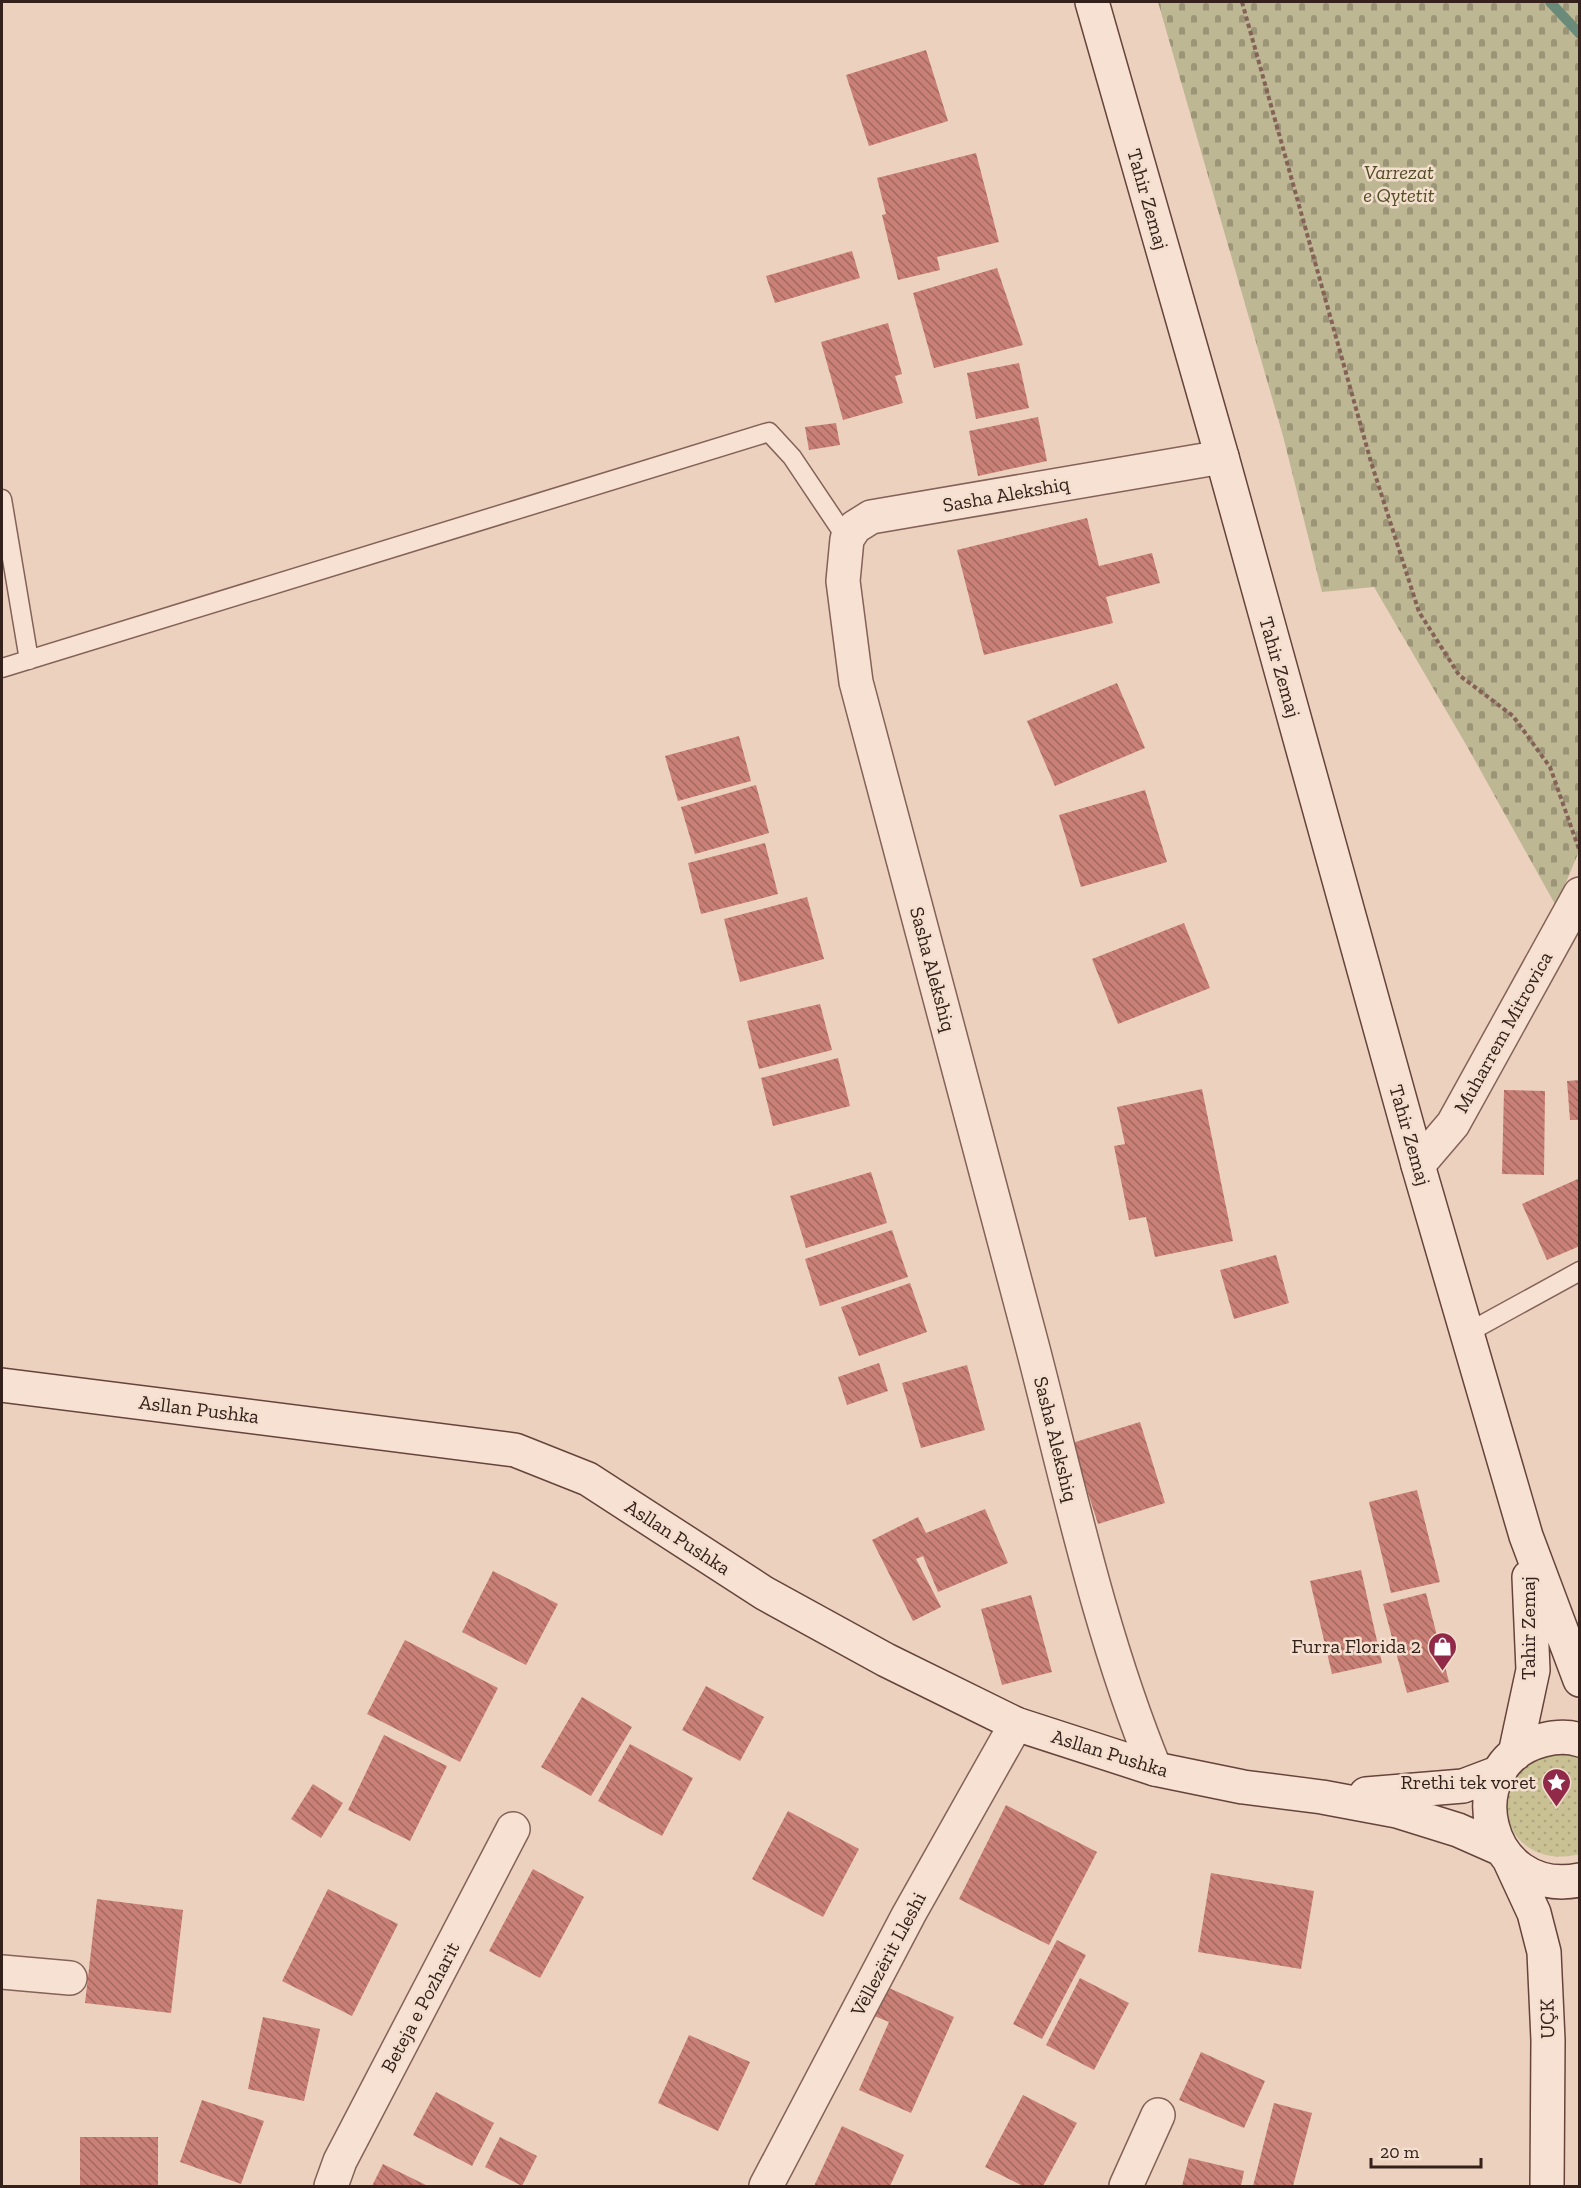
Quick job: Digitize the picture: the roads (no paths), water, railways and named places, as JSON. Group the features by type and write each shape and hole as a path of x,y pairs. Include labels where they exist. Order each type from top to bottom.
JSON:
{"main road":[{"name":"Tahir Zemaj","path":"1092,2 1222,458 1418,1165 1526,1536 1579,1676"},
{"name":"Sasha Alekshiq","path":"1155,1769 1139,1731 1097,1599 856,682 843,581 847,539 855,527 871,517 1222,458"},
{"name":"Muharrem Mitrovica","path":"1418,1165 1453,1125 1580,894"},
{"name":"Asllan Pushka","path":"2,1385 515,1450 588,1479 764,1593 885,1660 1016,1724 1155,1769 1243,1787 1322,1797 1397,1811 1458,1830 1505,1854 1526,1872 1546,1881 1580,1880"},
{"name":"Tahir Zemaj","path":"1505,1854 1495,1838 1489,1816 1491,1793 1507,1763 1533,1670 1526,1536"},
{"name":"Vëllezërit Lleshi","path":"766,2187 909,1914 1016,1724"},
{"name":"Asllan Pushka","path":"1322,1797 1463,1786 1507,1763 1533,1743 1553,1738 1580,1740"},
{"name":"Beteja e Pozharit","path":"331,2187 340,2161 513,1829"},
{"name":"UÇK","path":"1505,1854 1534,1913 1544,1952 1548,2040 1547,2187"},
{"path":"2,1972 70,1978"},
{"path":"1126,2187 1158,2115"}],"lane":[{"path":"2,668 769,432 792,457 847,539"},
{"path":"2,499 29,660"},
{"path":"1467,1333 1580,1271"}],"waterway":[{"path":"1550,2 1580,34"}],"place":[{"name":"Furra Florida 2","path":"1442,1672"},
{"name":"Rrethi tek voret","path":"1557,1808"}],"park label":[{"name":"Varrezat e Qytetit","path":"1399,184"}]}
